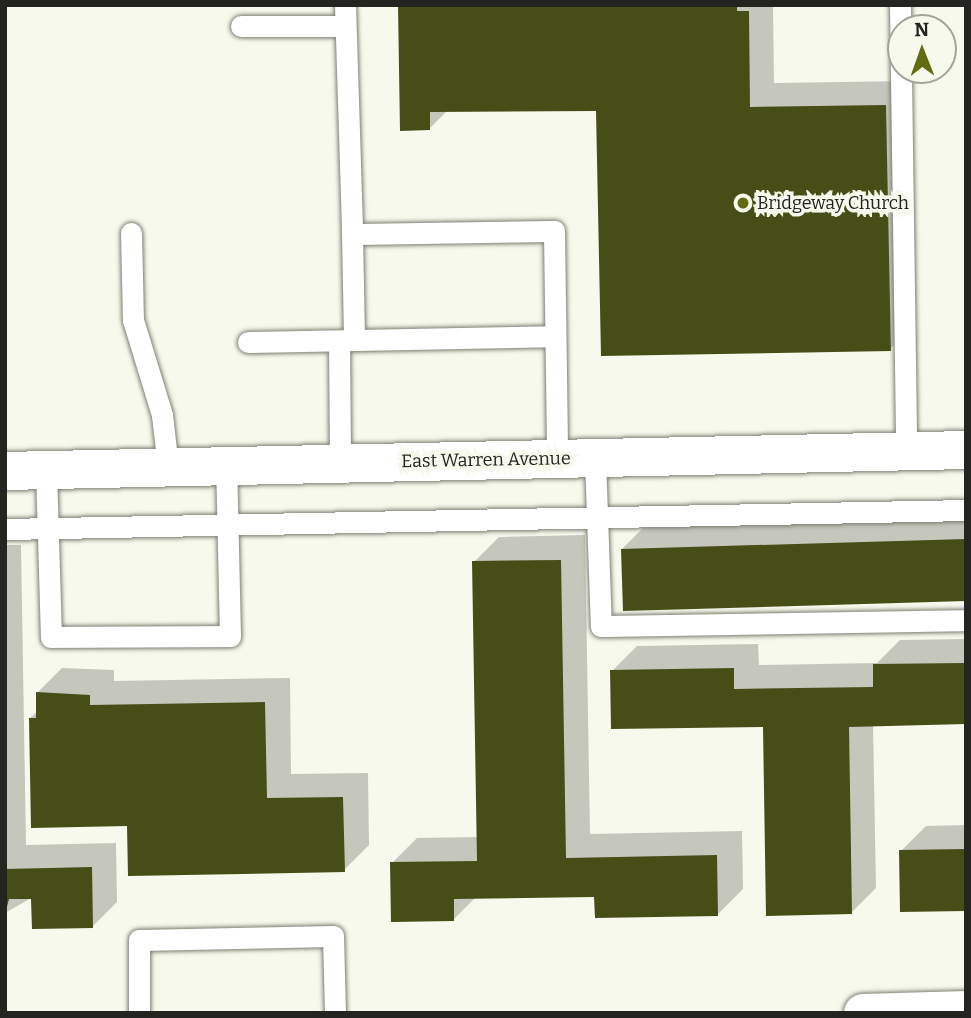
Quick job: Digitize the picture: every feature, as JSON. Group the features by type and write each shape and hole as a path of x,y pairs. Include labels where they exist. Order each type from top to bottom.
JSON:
{"street":[{"name":"East Warren Avenue","path":"5,471 966,450"},
{"path":"863,1013 966,1010"}],"lane":[{"path":"900,5 906,451"},
{"path":"241,26 345,16 352,234 340,463"},
{"path":"352,234 554,231 557,459"},
{"path":"131,233 133,320 162,415 167,467"},
{"path":"248,342 555,336"},
{"path":"596,458 601,626 966,620"},
{"path":"46,470 51,637 230,636 226,466"},
{"path":"5,529 966,510"},
{"path":"139,1013 139,940 333,936 335,1013"}],"building":[{"name":"Bridgeway Church","path":"398,5 737,5 737,11 749,11 750,107 886,105 891,351 601,356 596,111 430,112 430,130 400,131"},
{"path":"966,539 966,601 623,611 621,549"},
{"path":"561,560 566,858 717,855 718,916 595,918 594,897 454,899 454,921 391,922 390,862 477,861 472,561"},
{"path":"966,663 966,724 849,727 852,914 766,916 763,727 611,729 610,670 734,668 734,689 873,687 873,664"},
{"path":"36,692 90,695 90,705 265,702 267,798 343,797 345,872 128,876 127,826 31,828 29,718 36,718"},
{"path":"966,849 966,911 900,912 899,850"},
{"path":"92,867 93,928 32,929 31,899 9,899 5,914 5,869"}],"place":[{"name":"Bridgeway Church","path":"743,203"}]}
